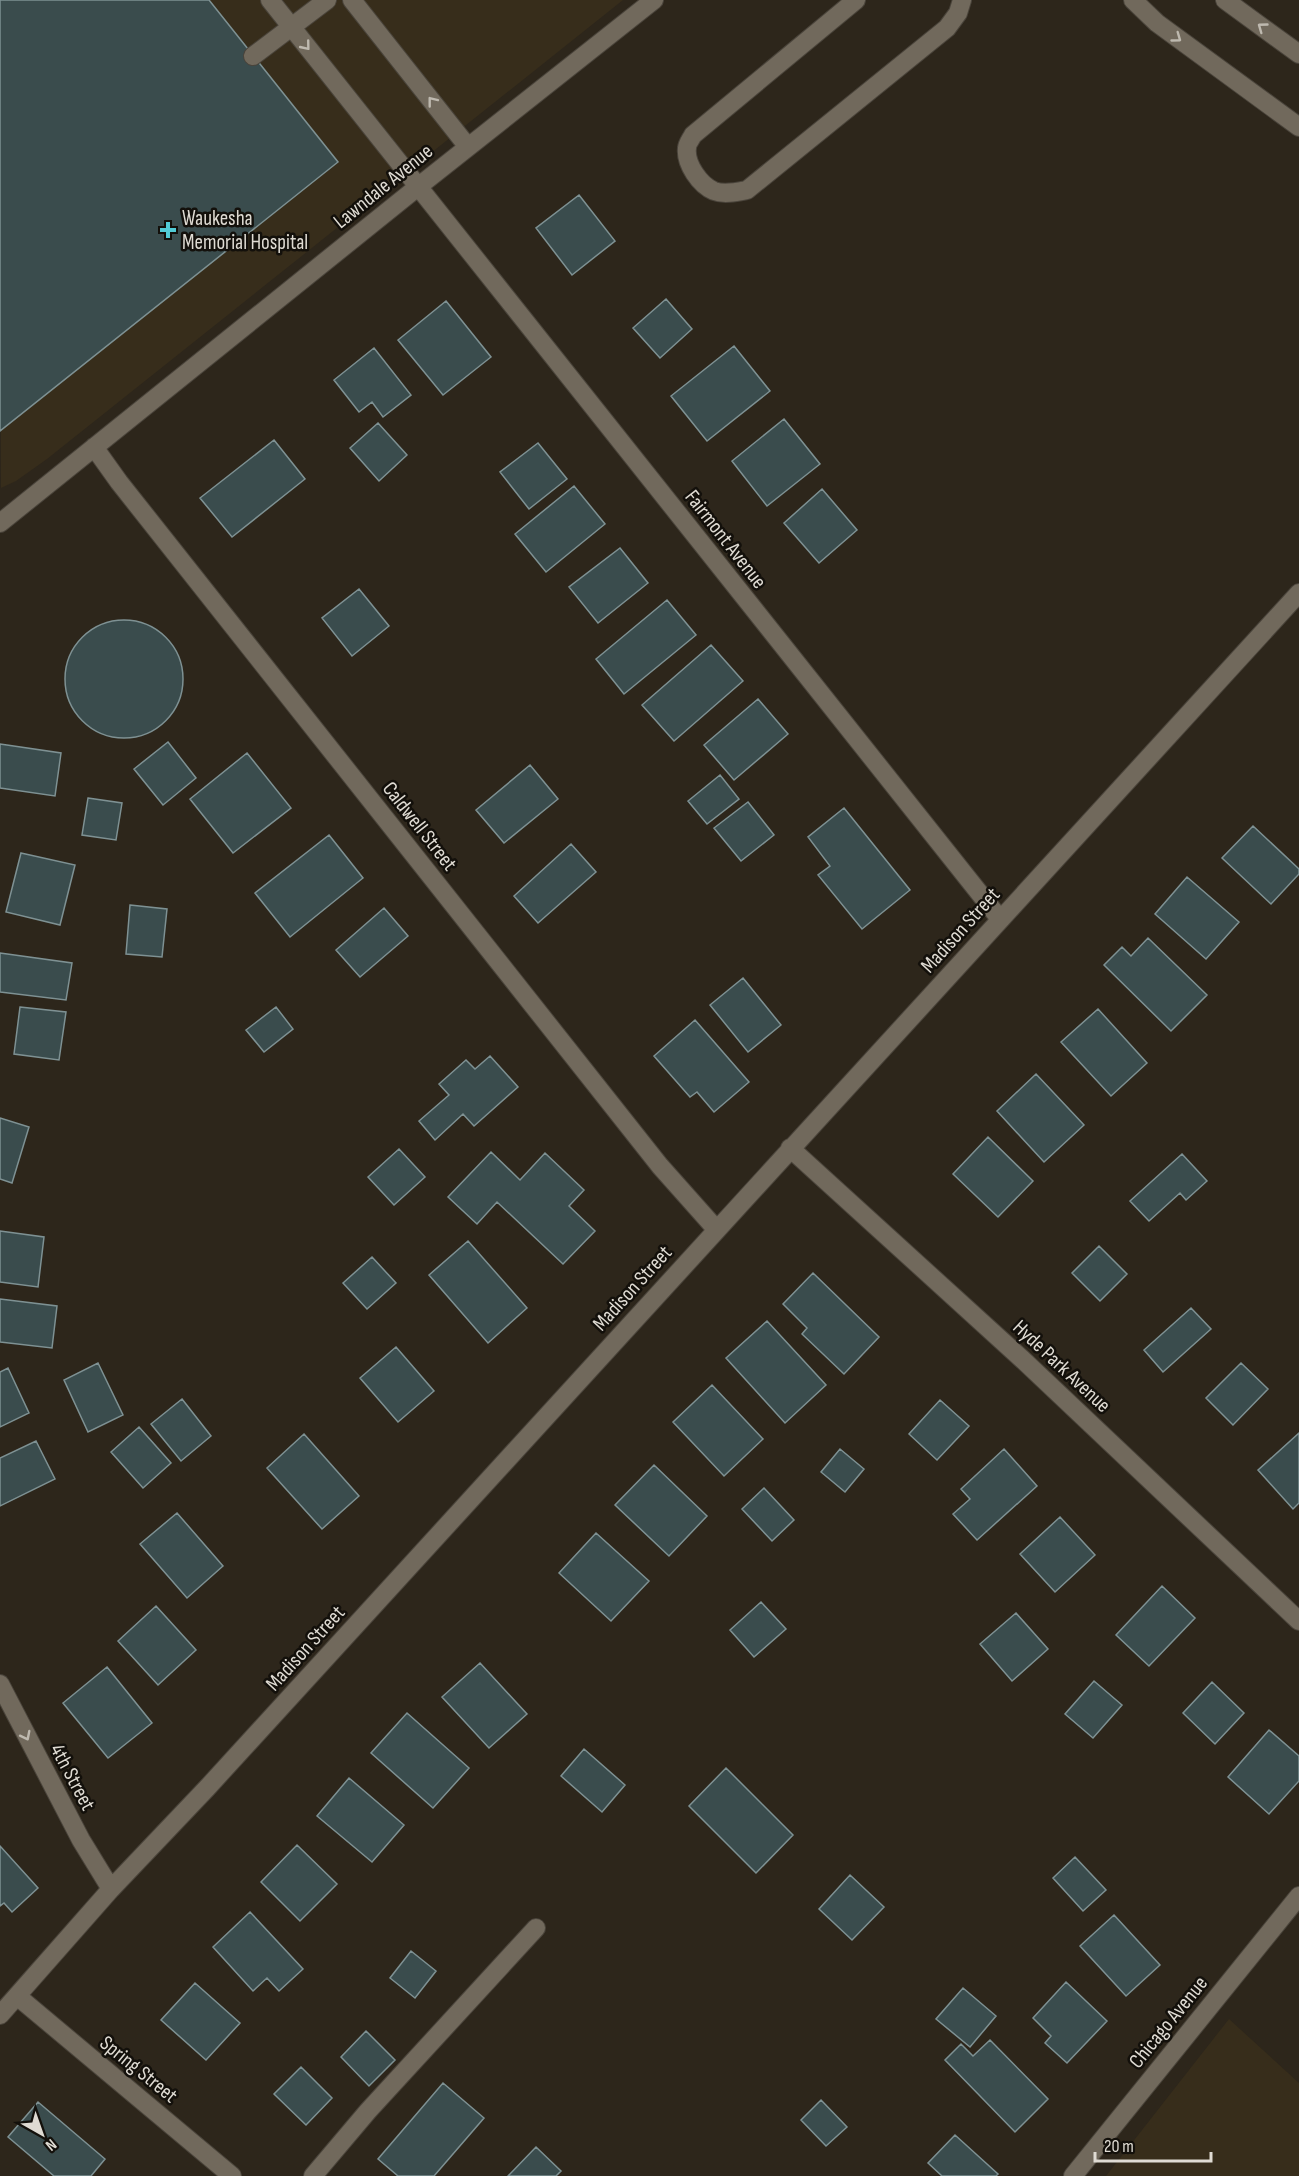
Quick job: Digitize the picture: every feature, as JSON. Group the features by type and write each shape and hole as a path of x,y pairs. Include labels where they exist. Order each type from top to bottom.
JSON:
{"street":[{"name":"Fairmont Avenue","path":"270,0 1000,919"},
{"path":"253,56 327,0"},
{"path":"352,0 468,147"},
{"name":"Lawndale Avenue","path":"0,523 654,0"},
{"path":"856,0 693,135 687,147 688,159 703,185 716,192 731,193 747,190 947,28 958,13 962,0"},
{"path":"1133,0 1157,23 1299,127"},
{"path":"1225,0 1299,54"},
{"name":"Caldwell Street","path":"94,447 119,482 631,1128 716,1229"},
{"name":"Madison Street","path":"0,2015 111,1889 207,1788 1299,593"},
{"name":"Hyde Park Avenue","path":"790,1149 1022,1359 1299,1621"},
{"name":"4th Street","path":"0,1684 76,1830 111,1889"},
{"name":"Chicago Avenue","path":"1073,2176 1299,1896"},
{"path":"313,2176 368,2111 536,1928"},
{"name":"Spring Street","path":"17,1996 232,2176"}],"shaded area":[{"name":"Waukesha Memorial Hospital","path":"0,0 623,0 47,459 16,481 1,488"},
{"path":"1229,2019 1299,2083 1299,2176 1106,2176"}],"building":[{"path":"0,0 209,0 338,162 0,431"},
{"path":"579,195 615,241 572,275 536,228"},
{"path":"666,299 692,329 660,358 633,328"},
{"path":"446,301 491,357 443,395 398,340"},
{"path":"734,346 770,391 707,441 671,396"},
{"path":"374,348 411,395 383,417 372,402 359,412 334,380"},
{"path":"784,419 820,464 767,506 732,461"},
{"path":"378,423 407,455 379,481 350,448"},
{"path":"274,440 305,479 232,537 200,498"},
{"path":"538,443 567,479 529,509 500,472"},
{"path":"574,486 605,524 546,572 515,534"},
{"path":"822,489 857,530 819,563 784,523"},
{"path":"620,548 648,583 598,623 569,587"},
{"path":"359,589 389,626 352,656 322,618"},
{"path":"667,600 696,635 624,694 596,659"},
{"path":"124,620 147,624 166,637 179,656 183,679 179,702 166,721 147,734 124,738 101,734 82,721 69,702 65,679 69,656 82,637 101,624"},
{"path":"711,645 743,681 674,741 642,705"},
{"path":"758,699 788,734 734,780 704,745"},
{"path":"168,742 196,778 163,805 134,769"},
{"path":"0,744 61,753 55,796 0,788"},
{"path":"247,753 291,808 233,853 190,799"},
{"path":"530,765 558,799 504,843 476,810"},
{"path":"720,775 739,799 707,824 688,801"},
{"path":"88,798 122,803 116,840 82,835"},
{"path":"748,802 774,835 741,861 714,828"},
{"path":"844,808 910,890 862,929 818,875 830,866 808,837"},
{"path":"1253,826 1299,869 1299,874 1271,904 1222,858"},
{"path":"329,835 363,878 290,937 255,893"},
{"path":"571,844 596,872 538,923 514,896"},
{"path":"21,853 75,865 60,925 6,912"},
{"path":"1187,877 1239,922 1206,959 1155,914"},
{"path":"130,905 167,909 162,957 126,954"},
{"path":"384,908 408,936 360,977 336,950"},
{"path":"1148,938 1207,995 1171,1031 1104,965 1122,947 1131,956"},
{"path":"0,953 72,963 66,1000 0,992"},
{"path":"743,978 781,1025 748,1052 710,1005"},
{"path":"20,1007 66,1012 59,1060 14,1054"},
{"path":"276,1007 293,1029 264,1052 246,1030"},
{"path":"1098,1009 1147,1063 1111,1096 1061,1042"},
{"path":"695,1020 749,1082 714,1112 697,1092 690,1097 654,1056"},
{"path":"490,1056 518,1087 474,1126 463,1114 435,1140 419,1121 449,1095 439,1084 466,1060 475,1069"},
{"path":"1036,1074 1084,1125 1044,1162 997,1111"},
{"path":"0,1118 29,1127 12,1183 0,1179"},
{"path":"988,1137 1033,1181 998,1217 953,1174"},
{"path":"399,1149 425,1177 394,1205 368,1177"},
{"path":"491,1152 520,1180 545,1153 584,1190 569,1206 595,1231 563,1264 497,1202 477,1224 448,1197"},
{"path":"1182,1154 1207,1181 1186,1200 1180,1193 1149,1221 1130,1201"},
{"path":"0,1231 44,1237 38,1287 0,1282"},
{"path":"468,1241 527,1308 488,1343 429,1275"},
{"path":"1099,1246 1127,1274 1100,1301 1072,1273"},
{"path":"372,1257 396,1283 367,1309 343,1283"},
{"path":"813,1273 879,1337 844,1374 802,1334 807,1328 783,1304"},
{"path":"0,1299 57,1306 52,1348 0,1342"},
{"path":"1191,1308 1211,1329 1163,1372 1144,1350"},
{"path":"767,1321 826,1385 785,1423 726,1358"},
{"path":"396,1347 434,1391 398,1422 360,1378"},
{"path":"98,1363 123,1415 88,1432 64,1380"},
{"path":"1241,1363 1268,1389 1233,1425 1206,1398"},
{"path":"8,1368 29,1413 0,1427 0,1372"},
{"path":"712,1385 763,1439 724,1476 673,1422"},
{"path":"182,1399 211,1436 181,1461 151,1424"},
{"path":"940,1400 969,1426 937,1460 909,1434"},
{"path":"139,1427 171,1463 143,1488 111,1452"},
{"path":"1299,1433 1299,1503 1293,1509 1258,1470"},
{"path":"304,1434 359,1496 322,1529 267,1468"},
{"path":"36,1441 55,1479 0,1506 0,1458"},
{"path":"840,1449 864,1469 845,1492 821,1472"},
{"path":"1004,1449 1037,1486 977,1540 953,1514 970,1499 961,1489"},
{"path":"654,1465 707,1516 669,1556 615,1505"},
{"path":"764,1488 794,1520 772,1541 742,1509"},
{"path":"177,1513 223,1566 187,1598 140,1544"},
{"path":"1060,1517 1095,1555 1055,1592 1020,1554"},
{"path":"596,1533 649,1581 611,1621 559,1573"},
{"path":"1162,1586 1195,1618 1149,1666 1116,1635"},
{"path":"761,1602 786,1629 754,1657 730,1630"},
{"path":"156,1606 196,1650 158,1685 118,1641"},
{"path":"1016,1613 1048,1649 1012,1681 980,1644"},
{"path":"480,1663 527,1714 489,1748 442,1697"},
{"path":"107,1667 152,1723 108,1758 63,1703"},
{"path":"1094,1681 1122,1705 1093,1738 1065,1714"},
{"path":"1212,1682 1244,1713 1215,1744 1183,1713"},
{"path":"407,1713 469,1768 433,1808 371,1753"},
{"path":"1269,1730 1299,1756 1299,1781 1269,1814 1228,1777"},
{"path":"584,1749 625,1785 602,1812 561,1776"},
{"path":"726,1768 793,1835 756,1873 689,1806"},
{"path":"349,1778 404,1825 372,1862 317,1816"},
{"path":"297,1845 337,1884 300,1921 261,1882"},
{"path":"0,1846 38,1888 12,1912 4,1903 0,1906"},
{"path":"1075,1857 1106,1890 1083,1911 1053,1878"},
{"path":"850,1875 884,1907 852,1940 819,1909"},
{"path":"250,1912 303,1969 279,1991 267,1978 253,1991 213,1947"},
{"path":"1114,1915 1160,1965 1126,1996 1080,1946"},
{"path":"411,1951 436,1971 415,1998 390,1978"},
{"path":"1066,1982 1107,2021 1067,2063 1045,2043 1051,2036 1033,2018"},
{"path":"195,1983 240,2023 206,2060 161,2020"},
{"path":"963,1988 996,2016 970,2047 936,2019"},
{"path":"366,2031 395,2060 369,2086 341,2057"},
{"path":"990,2040 1048,2099 1015,2132 945,2060 961,2044 973,2056"},
{"path":"301,2067 332,2098 306,2125 274,2094"},
{"path":"443,2083 484,2118 434,2176 398,2176 378,2159"},
{"path":"821,2100 847,2127 826,2146 801,2120"},
{"path":"38,2102 105,2159 91,2176 54,2176 8,2137"},
{"path":"955,2135 998,2174 996,2176 942,2176 928,2163"},
{"path":"536,2147 561,2171 556,2176 508,2176"}],"place":[{"name":"Waukesha Memorial Hospital","path":"168,230"}]}
